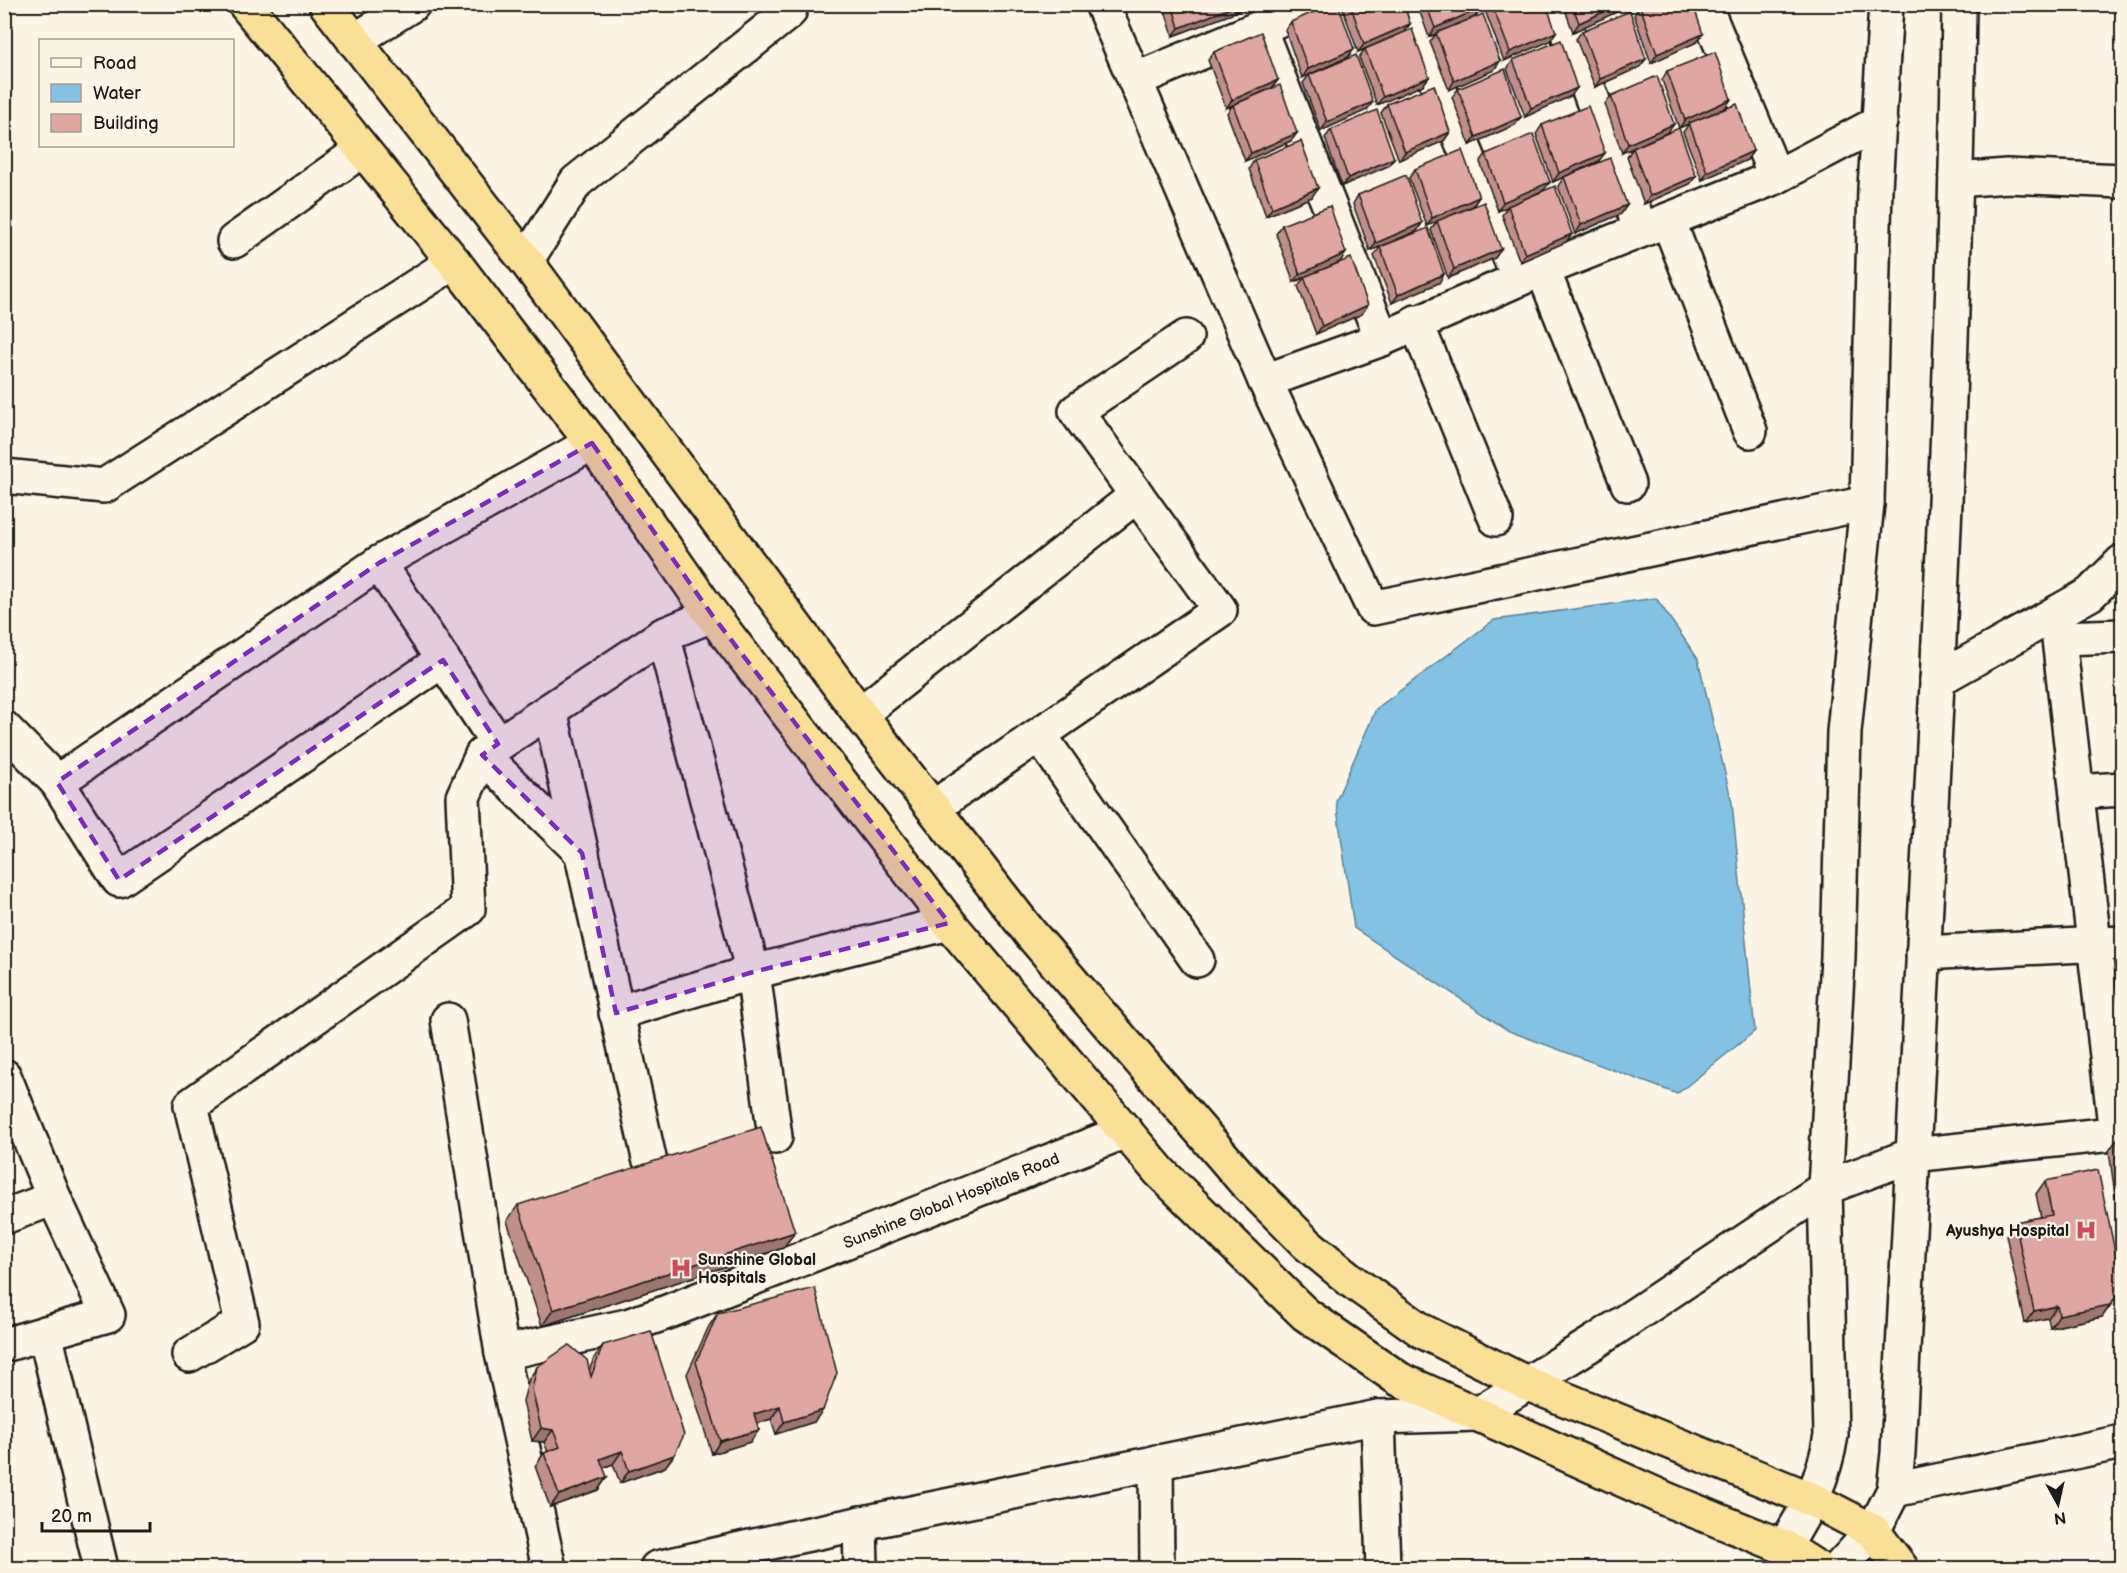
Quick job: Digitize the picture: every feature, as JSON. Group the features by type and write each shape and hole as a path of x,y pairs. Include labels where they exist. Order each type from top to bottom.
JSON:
{"highway":[{"path":"245,4 454,262 592,443 712,615 949,923 1160,1172 1305,1314 1399,1379 1668,1500 1784,1547 1817,1569"},
{"path":"326,4 526,261 860,714 1030,933 1245,1181 1307,1244 1353,1282 1422,1331 1528,1384 1813,1500 1873,1531 1901,1569"}],"street":[{"path":"354,41 413,4"},
{"path":"526,261 576,182 789,12 792,4"},
{"path":"1102,4 1265,381 1373,608 1867,503"},
{"path":"1135,80 1316,4"},
{"path":"1404,4 1628,484"},
{"path":"1557,4 1654,225 1750,432"},
{"path":"1704,4 1776,177"},
{"path":"1784,1547 1813,1500 1826,1466 1831,1435 1825,1188 1838,957 1844,732 1867,503 1886,4"},
{"path":"1839,1569 1873,1531 1893,1490 1898,1453 1937,680 1957,180 1959,4"},
{"path":"1259,28 1382,339"},
{"path":"1265,381 1382,339 1416,322 1776,177 1880,122"},
{"path":"234,241 362,150"},
{"path":"1957,180 2007,177 2122,181"},
{"path":"4,476 104,486 454,262"},
{"path":"1416,322 1496,519"},
{"path":"934,807 1220,610 1076,411 1186,337"},
{"path":"57,782 379,563 592,443"},
{"path":"860,714 1137,495"},
{"path":"1937,680 2058,626 2122,562"},
{"path":"379,563 443,660 490,749 582,853"},
{"path":"189,1355 242,1323 191,1105 468,909 463,797 490,749 663,635 712,615"},
{"path":"2058,626 2122,636"},
{"path":"657,1569 860,1523 1378,1417 1478,1414 1528,1384 1825,1188 1912,1155 2119,1133 2108,945 2077,792 2058,626"},
{"path":"663,635 753,972 775,1137"},
{"path":"4,728 57,782 119,880 443,660"},
{"path":"550,710 649,1158"},
{"path":"1040,736 1197,960"},
{"path":"2077,792 2122,789"},
{"path":"616,1014 753,972 949,923"},
{"path":"1923,953 2108,945"},
{"path":"448,1020 502,1353 549,1569"},
{"path":"4,1076 54,1198 108,1315 4,1345"},
{"name":"Sunshine Global Hospitals Road","path":"502,1353 627,1326 662,1314 1126,1131"},
{"path":"4,1217 54,1198"},
{"path":"45,1333 101,1569"},
{"path":"1378,1417 1383,1569"},
{"path":"1893,1490 2122,1442"},
{"path":"1156,1462 1157,1569"},
{"path":"860,1523 861,1569"}],"highlighted area":[{"path":"592,443 712,615 949,923 753,972 616,1013 582,853 482,755 498,744 443,660 119,880 57,782 379,563"}],"water":[{"path":"1656,598 1698,659 1732,803 1755,1031 1677,1094 1509,1031 1354,928 1336,801 1376,709 1494,620"}],"building":[{"path":"1172,4 1237,4 1238,5 1179,28"},
{"path":"1331,4 1338,4 1354,49 1308,69 1291,22"},
{"path":"1350,4 1404,4 1410,24 1364,44"},
{"path":"1426,4 1480,4 1481,8 1435,28"},
{"path":"1546,4 1556,32 1510,52 1492,5"},
{"path":"1572,4 1621,4 1579,23"},
{"path":"1644,4 1693,4 1703,34 1657,54 1640,6"},
{"path":"1630,11 1646,59 1600,79 1582,31"},
{"path":"1483,14 1500,61 1454,81 1436,33"},
{"path":"1412,29 1429,77 1383,97 1365,49"},
{"path":"1261,32 1278,80 1232,100 1214,52"},
{"path":"1561,40 1577,88 1531,108 1513,60"},
{"path":"1715,52 1731,99 1685,120 1667,71"},
{"path":"1356,55 1373,102 1327,122 1309,75"},
{"path":"1505,69 1521,117 1476,137 1458,89"},
{"path":"1657,76 1674,124 1628,144 1611,96"},
{"path":"1280,85 1297,133 1251,153 1233,105"},
{"path":"1434,85 1450,132 1405,152 1387,104"},
{"path":"1737,104 1753,151 1707,172 1689,123"},
{"path":"1588,106 1605,153 1559,173 1542,125"},
{"path":"1377,110 1394,158 1348,178 1331,130"},
{"path":"1679,128 1696,176 1650,196 1633,148"},
{"path":"1533,134 1550,182 1503,202 1486,154"},
{"path":"1301,141 1318,188 1272,208 1254,160"},
{"path":"1462,150 1479,197 1432,218 1415,169"},
{"path":"1610,158 1627,205 1581,225 1564,177"},
{"path":"1406,175 1422,223 1376,243 1358,195"},
{"path":"1555,186 1572,234 1525,254 1508,206"},
{"path":"1484,202 1501,249 1454,269 1437,221"},
{"path":"1330,206 1346,253 1300,274 1282,225"},
{"path":"1428,228 1444,274 1398,295 1380,247"},
{"path":"1351,258 1368,305 1322,326 1304,277"},
{"path":"761,1127 795,1232 553,1310 518,1205"},
{"path":"2122,1138 2122,1174 2117,1139"},
{"path":"2098,1170 2122,1289 2110,1305 2059,1315 2057,1306 2034,1311 2015,1222 2052,1215 2045,1181"},
{"path":"815,1288 837,1373 823,1410 784,1422 780,1406 754,1414 759,1430 720,1441 696,1362 718,1313"},
{"path":"651,1331 684,1435 674,1455 629,1471 622,1451 600,1459 607,1477 559,1495 544,1453 560,1447 553,1430 541,1428 532,1389 537,1367 569,1345 587,1360 591,1377 603,1345"}],"place":[{"name":"Ayushya Hospital","path":"2086,1230"},
{"name":"Sunshine Global Hospitals","path":"681,1268"}]}
